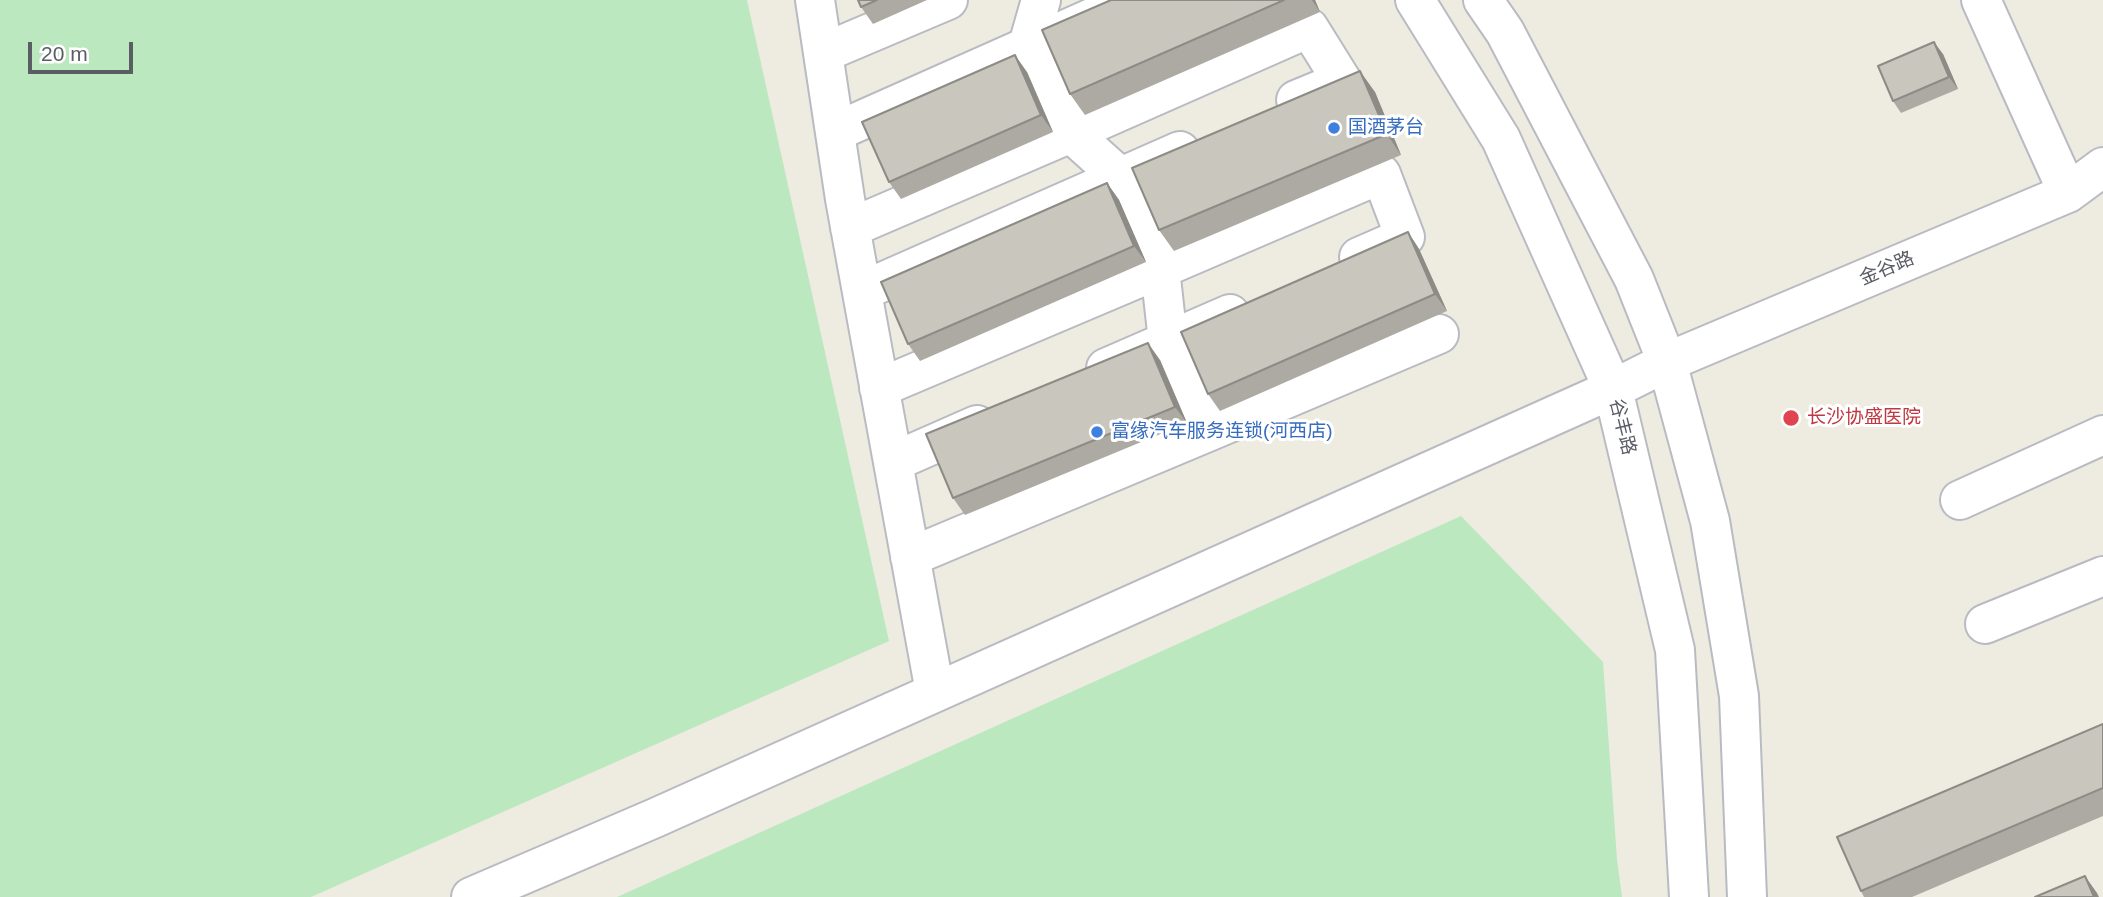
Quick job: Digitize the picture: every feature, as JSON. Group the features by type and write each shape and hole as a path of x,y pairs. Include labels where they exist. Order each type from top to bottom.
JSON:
{"street":[{"path":"815,0 850,228 935,692"},
{"path":"823,53 948,0"},
{"path":"1041,0 1028,45 1071,133 1120,177 1160,269 1168,341 1208,432"},
{"path":"835,132 1132,0"},
{"name":"谷丰路","path":"1415,0 1501,139 1613,389 1675,650 1689,897"},
{"path":"1483,0 1505,32 1634,279 1667,362 1710,521 1739,696 1747,897"},
{"path":"1981,0 2068,193"},
{"path":"850,228 1309,28 1342,80 1268,113"},
{"path":"862,292 1207,139"},
{"name":"金谷路","path":"471,897 654,818 1613,389 1667,362 2068,193 2103,166"},
{"path":"879,388 1381,174 1405,237 1330,270"},
{"path":"1080,380 1255,303"},
{"path":"910,557 1439,334"},
{"path":"893,462 1005,413"},
{"path":"1959,500 2103,435"},
{"path":"1985,624 2103,576"}],"green space":[{"path":"0,0 747,0 889,641 311,897 0,897"},
{"path":"1461,516 1603,662 1622,897 617,897"}],"building":[{"path":"858,0 877,0 861,7"},
{"path":"1111,0 1284,0 1070,94 1042,30"},
{"path":"1934,42 1949,77 1893,101 1878,66"},
{"path":"1015,55 1041,115 889,182 862,122"},
{"path":"1360,71 1387,134 1159,230 1132,168"},
{"path":"1107,183 1134,246 908,344 881,282"},
{"path":"1408,232 1435,294 1208,394 1181,332"},
{"path":"1148,343 1175,407 953,498 926,434"},
{"path":"2103,724 2103,788 1861,891 1837,837"},
{"path":"2085,876 2094,897 2035,897"}],"place":[{"name":"国酒茅台","path":"1334,128"},
{"name":"长沙协盛医院","path":"1791,418"},
{"name":"富缘汽车服务连锁(河西店)","path":"1097,432"}]}
